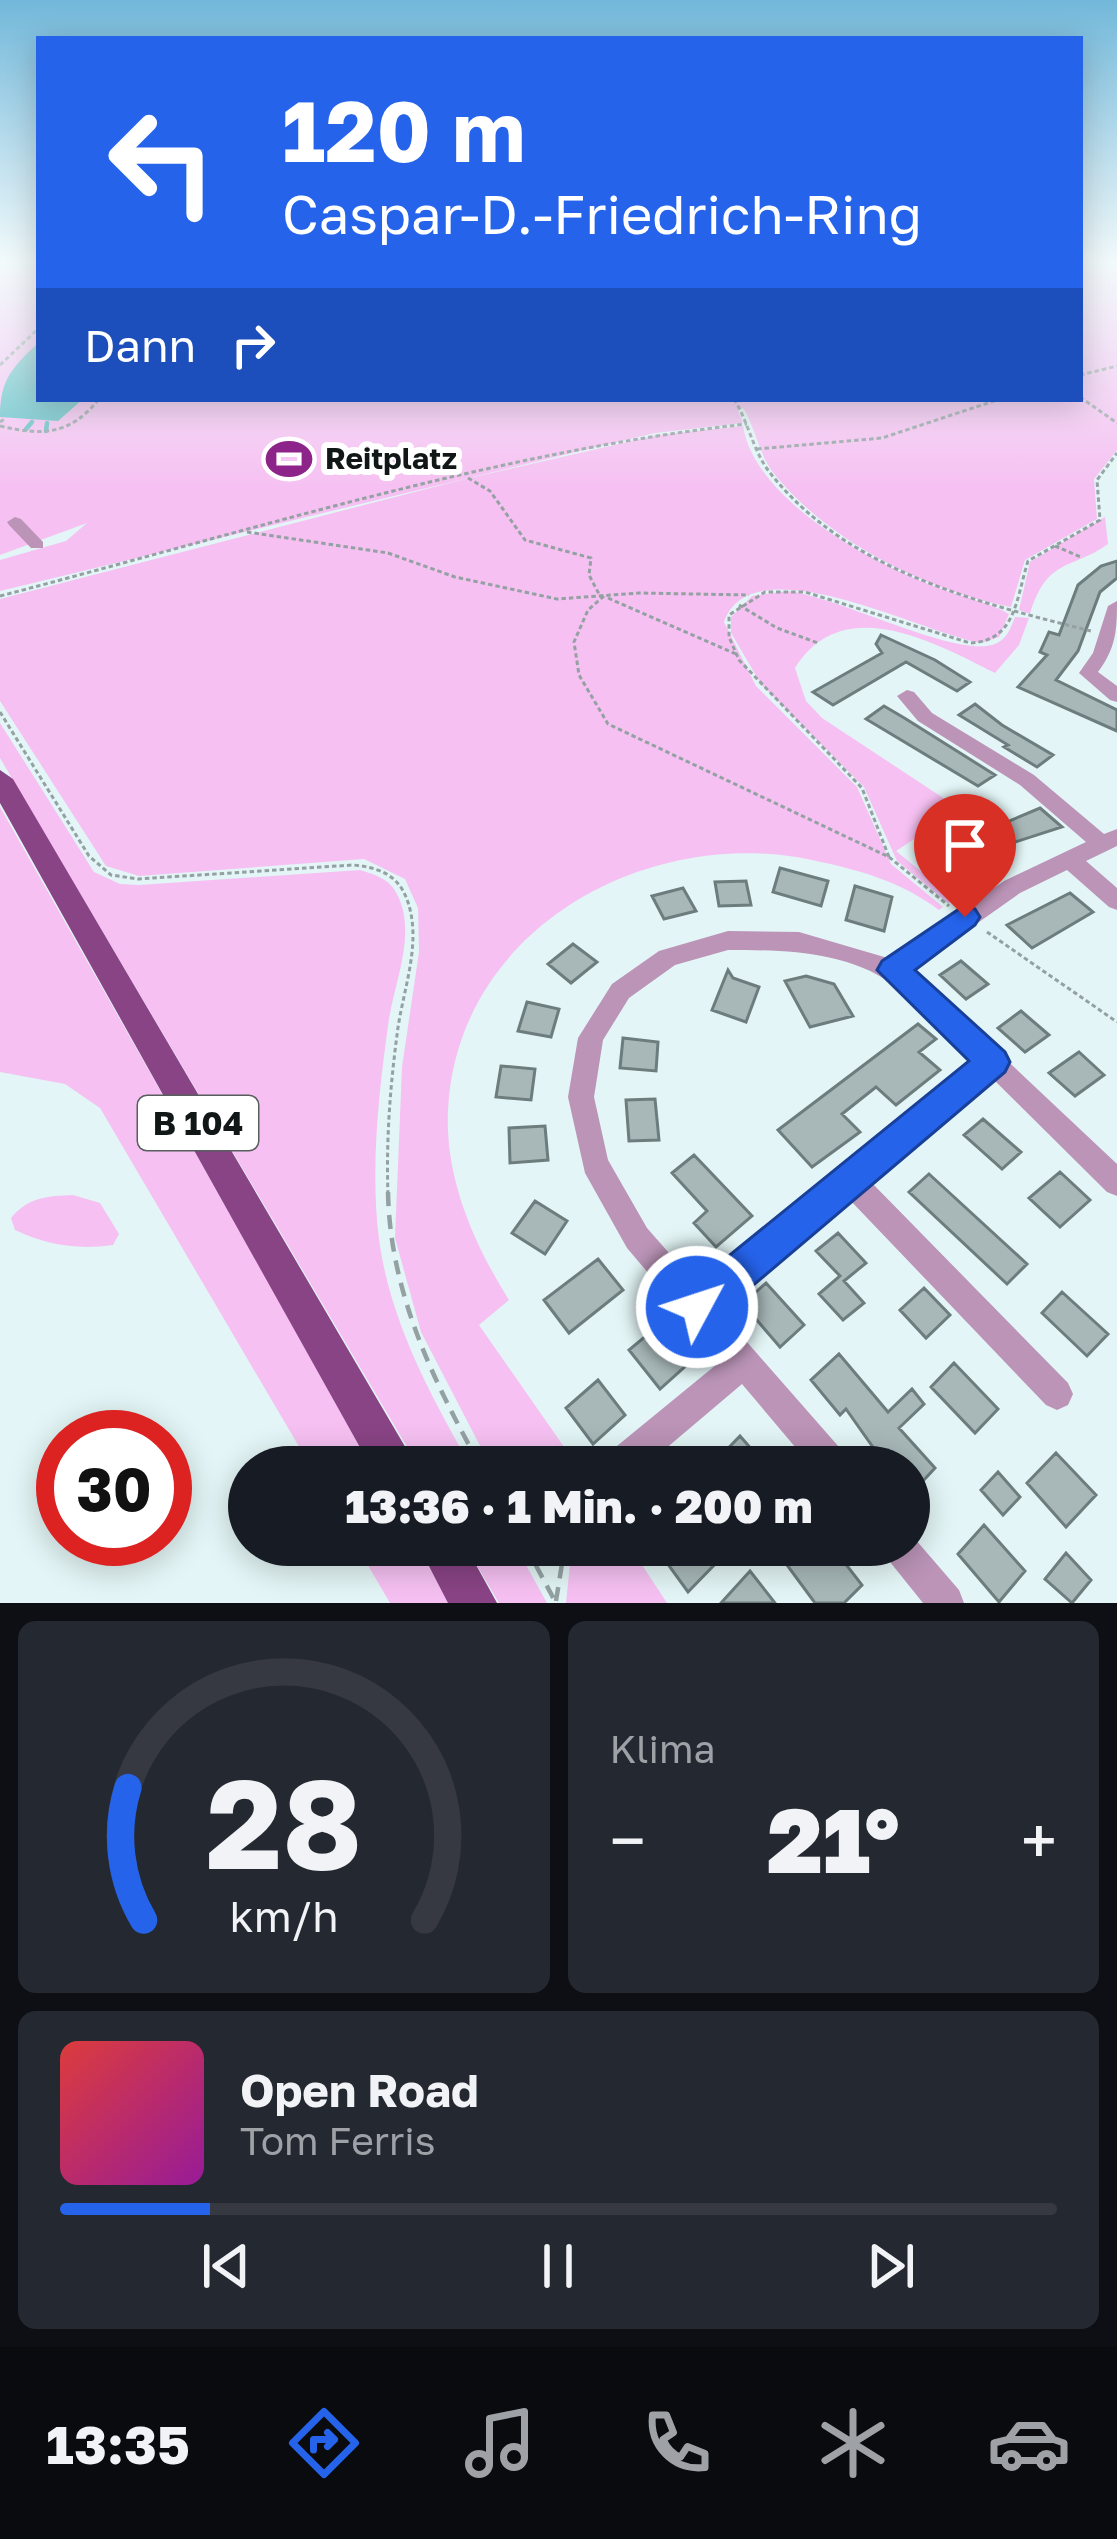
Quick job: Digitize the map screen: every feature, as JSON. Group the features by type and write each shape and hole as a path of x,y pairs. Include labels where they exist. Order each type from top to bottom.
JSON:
{"main road":[{"name":"B 104","path":"0,779 383,1446"},
{"path":"452,1566 474,1603"}],"street":[{"path":"15,522 37,545"},
{"path":"1117,607 1102,654 1088,674 1117,696"},
{"path":"893,970 965,917 1109,840 1028,780 925,717 907,696"},
{"path":"1068,858 1117,901"},
{"path":"815,1446 607,1198 588,1157 579,1079 602,1016 646,970 711,942 790,939 826,945 893,970 1117,1183"},
{"path":"697,1307 993,1062"},
{"path":"850,1180 1057,1394"},
{"path":"643,1446 742,1364"},
{"path":"915,1566 946,1603"}],"path":[{"path":"0,365 31,336"},
{"path":"1083,374 1117,366"},
{"path":"1083,399 1117,423"},
{"path":"0,424 62,433 80,426 97,402"},
{"path":"736,402 771,475 813,516 858,548 940,586 1013,611 1105,634"},
{"path":"755,449 882,438 991,402"},
{"path":"0,424 6,418"},
{"path":"0,596 239,532 656,434 747,424"},
{"path":"239,532 388,553 455,577 551,599 735,592 750,596 788,590 824,595 981,644 1001,638 1028,561 1100,520 1097,480 1117,453"},
{"path":"466,478 493,489 529,544 591,557 592,587 604,596 684,636 738,655"},
{"path":"1053,545 1081,557"},
{"path":"604,596 578,622 572,655 590,700 608,724 890,857 965,917 1117,1022"},
{"path":"750,596 726,623 738,655 758,685 861,787 890,857"},
{"path":"738,605 753,609 770,625 818,643"},
{"path":"0,712 89,856 110,875 138,879 344,865 377,869 399,883 410,909 411,952 393,1070 386,1238 414,1340 471,1446"},
{"path":"536,1566 556,1603 562,1566"}],"shaded area":[{"path":"0,336 36,336 36,402 1083,402 1083,336 1117,336 1117,450 1094,479 1097,519 1025,560 1011,607 914,576 823,522 769,467 743,408 738,410 743,423 655,433 0,591 0,560 66,541 87,523 0,555"},
{"path":"743,426 752,454 769,480 821,526 882,563 1009,614 999,637 981,643 842,599 768,590 741,600 724,622 756,686 857,787 891,864 943,907 939,910 894,884 812,860 749,853 687,859 626,876 571,904 523,942 485,990 459,1047 448,1111 451,1161 464,1210 509,1300 479,1325 563,1446 480,1446 421,1332 395,1238 402,1067 419,952 418,908 405,879 364,859 139,876 106,866 0,701 0,599 465,479 658,435"},
{"path":"1105,517 1108,544 1053,574 1030,614 1019,610 1030,562"},
{"path":"788,591 974,646 997,643 1015,617 1029,618 1019,645 995,673 918,638 864,628 838,632 815,645 795,668 806,701 822,718 960,809 896,851 955,899 948,903 897,861 864,787 761,684 731,633 731,617 752,596"},
{"path":"0,723 94,872 120,884 360,870 394,889 403,909 405,940 379,1101 375,1185 379,1239 402,1329 460,1446 407,1446 0,758"},
{"path":"0,807 361,1446 299,1446 100,1108 65,1084 0,1072"},
{"path":"73,1195 100,1203 119,1234 113,1245 62,1245 15,1230 11,1218 24,1206 47,1197"},
{"path":"368,1566 429,1566 449,1603 390,1603"},
{"path":"477,1566 527,1566 547,1603 499,1603"},
{"path":"570,1566 643,1566 667,1603 566,1603"}],"water":[{"path":"36,345 36,402 80,402 58,421 0,417 2,393"}],"building":[{"path":"1117,561 1117,578 1100,592 1078,651 1056,680 1117,710 1117,731 1018,687 1047,655 1040,652 1049,632 1059,635 1078,585 1101,566"},
{"path":"881,635 970,682 957,691 906,662 833,705 813,692 882,653 876,644"},
{"path":"975,704 1053,755 1037,767 1004,747 1008,745 959,715"},
{"path":"884,706 995,775 978,786 866,719"},
{"path":"1040,808 1062,827 1006,845 1009,848 976,865 986,874 963,886 941,866 975,849 965,840"},
{"path":"780,868 828,881 821,906 773,892"},
{"path":"746,881 751,905 719,906 715,882"},
{"path":"855,886 892,897 884,931 846,920"},
{"path":"683,888 696,911 664,919 652,896"},
{"path":"1070,893 1093,912 1032,948 1007,925"},
{"path":"573,944 597,962 571,983 548,964"},
{"path":"961,961 988,984 966,999 940,975"},
{"path":"728,970 733,978 759,987 746,1022 712,1010"},
{"path":"806,976 834,984 853,1016 810,1027 785,981"},
{"path":"527,1002 559,1009 551,1037 518,1031"},
{"path":"1021,1011 1049,1035 1025,1052 998,1028"},
{"path":"918,1024 936,1039 919,1052 940,1070 896,1105 876,1087 842,1114 860,1132 812,1167 778,1130"},
{"path":"623,1038 658,1042 656,1071 620,1068"},
{"path":"1079,1052 1104,1075 1075,1096 1049,1073"},
{"path":"501,1066 535,1069 531,1100 496,1097"},
{"path":"655,1099 659,1140 629,1141 626,1100"},
{"path":"983,1119 1021,1152 1002,1169 964,1135"},
{"path":"545,1126 548,1160 510,1163 509,1128"},
{"path":"694,1155 752,1216 716,1247 694,1223 707,1211 672,1173"},
{"path":"1060,1172 1090,1200 1060,1227 1029,1198"},
{"path":"929,1174 1027,1264 1007,1284 909,1192"},
{"path":"535,1201 567,1221 545,1254 512,1233"},
{"path":"838,1233 866,1263 844,1281 864,1303 843,1320 819,1294 840,1276 816,1251"},
{"path":"598,1259 623,1290 569,1333 544,1300"},
{"path":"766,1283 804,1325 780,1347 743,1304"},
{"path":"924,1288 950,1315 926,1338 900,1310"},
{"path":"1062,1292 1108,1334 1087,1356 1042,1313"},
{"path":"659,1325 690,1362 660,1389 629,1350"},
{"path":"839,1354 888,1412 912,1389 924,1404 899,1428 915,1446 872,1446 846,1409 840,1415 811,1380"},
{"path":"954,1363 998,1409 975,1433 931,1387"},
{"path":"598,1380 625,1415 593,1444 566,1408"},
{"path":"740,1436 749,1446 730,1446"},
{"path":"1056,1453 1096,1495 1066,1527 1027,1483"},
{"path":"998,1472 1020,1497 1003,1515 981,1490"},
{"path":"984,1525 1025,1571 999,1602 958,1554"},
{"path":"1066,1553 1091,1580 1072,1603 1045,1579"},
{"path":"669,1566 713,1566 688,1592"},
{"path":"788,1566 847,1566 862,1585 844,1603 815,1603"},
{"path":"750,1571 775,1603 721,1603"}],"waterway":[{"path":"26,429 32,422"},
{"path":"46,431 47,423"}],"place":[{"name":"Reitplatz","path":"289,459"}],"route":[{"path":"697,1307 993,1062 893,970 965,917"}]}
